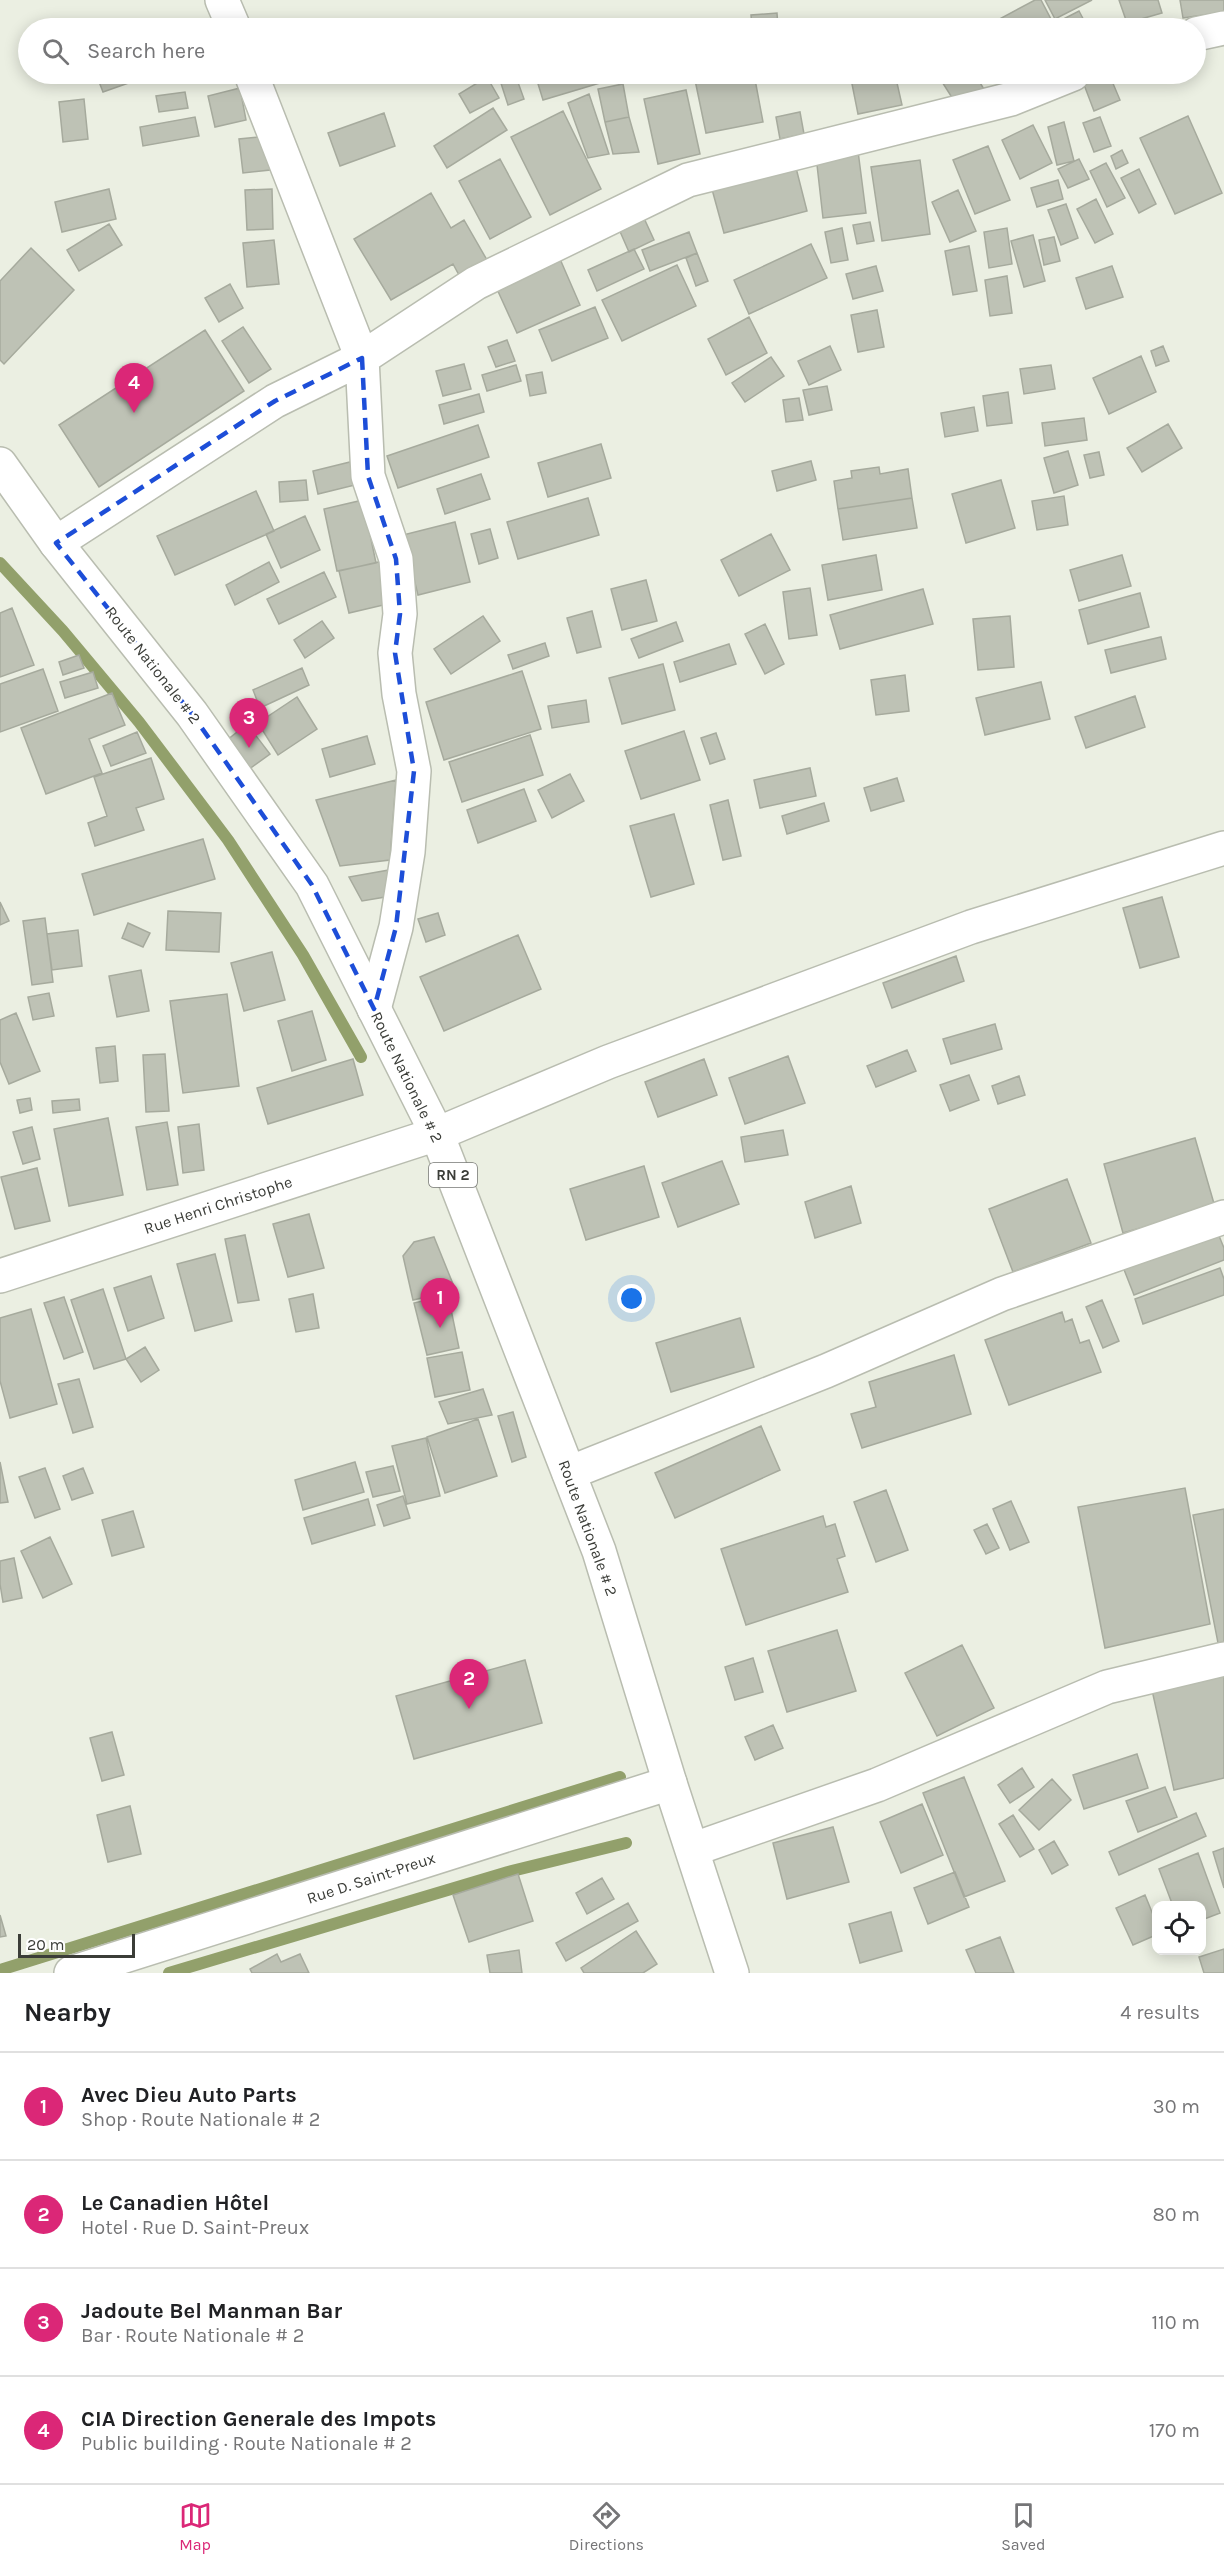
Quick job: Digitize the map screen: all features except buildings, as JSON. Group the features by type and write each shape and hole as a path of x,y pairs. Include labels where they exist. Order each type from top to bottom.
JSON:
{"street":[{"path":"222,0 230,18"},
{"path":"1206,32 1224,28"},
{"path":"255,84 362,358 368,476 396,559 399,614 395,653 399,694 414,771 408,852 396,927 374,1009"},
{"path":"56,543 275,401 362,358 476,283 688,180 1011,99 1048,84"},
{"name":"Route Nationale # 2","path":"0,464 56,543 192,714 312,885 437,1134 599,1551 670,1783 694,1849 732,1973"},
{"name":"Rue Henri Christophe","path":"0,1276 437,1134 608,1062 971,927 1224,848"},
{"path":"569,1473 826,1371 1002,1294 1224,1217"},
{"path":"694,1849 877,1785 1107,1687 1224,1659"},
{"name":"Rue D. Saint-Preux","path":"71,1973 670,1783"}],"highlighted area":[{"path":"362,358 368,476 396,559 400,614 395,653 414,771 396,927 374,1009 312,885 192,714 56,543 275,401"}],"waterway":[{"path":"0,563 63,631 139,722 228,840 303,955 361,1057"},
{"path":"0,1970 620,1777"},
{"path":"169,1973 508,1872 626,1843"}],"place":[{"name":"CIA Direction Generale des Impots","path":"134,413"},
{"name":"Jadoute Bel Manman Bar","path":"249,748"},
{"name":"Avec Dieu Auto Parts","path":"440,1328"},
{"name":"Le Canadien Hôtel","path":"469,1709"}]}
